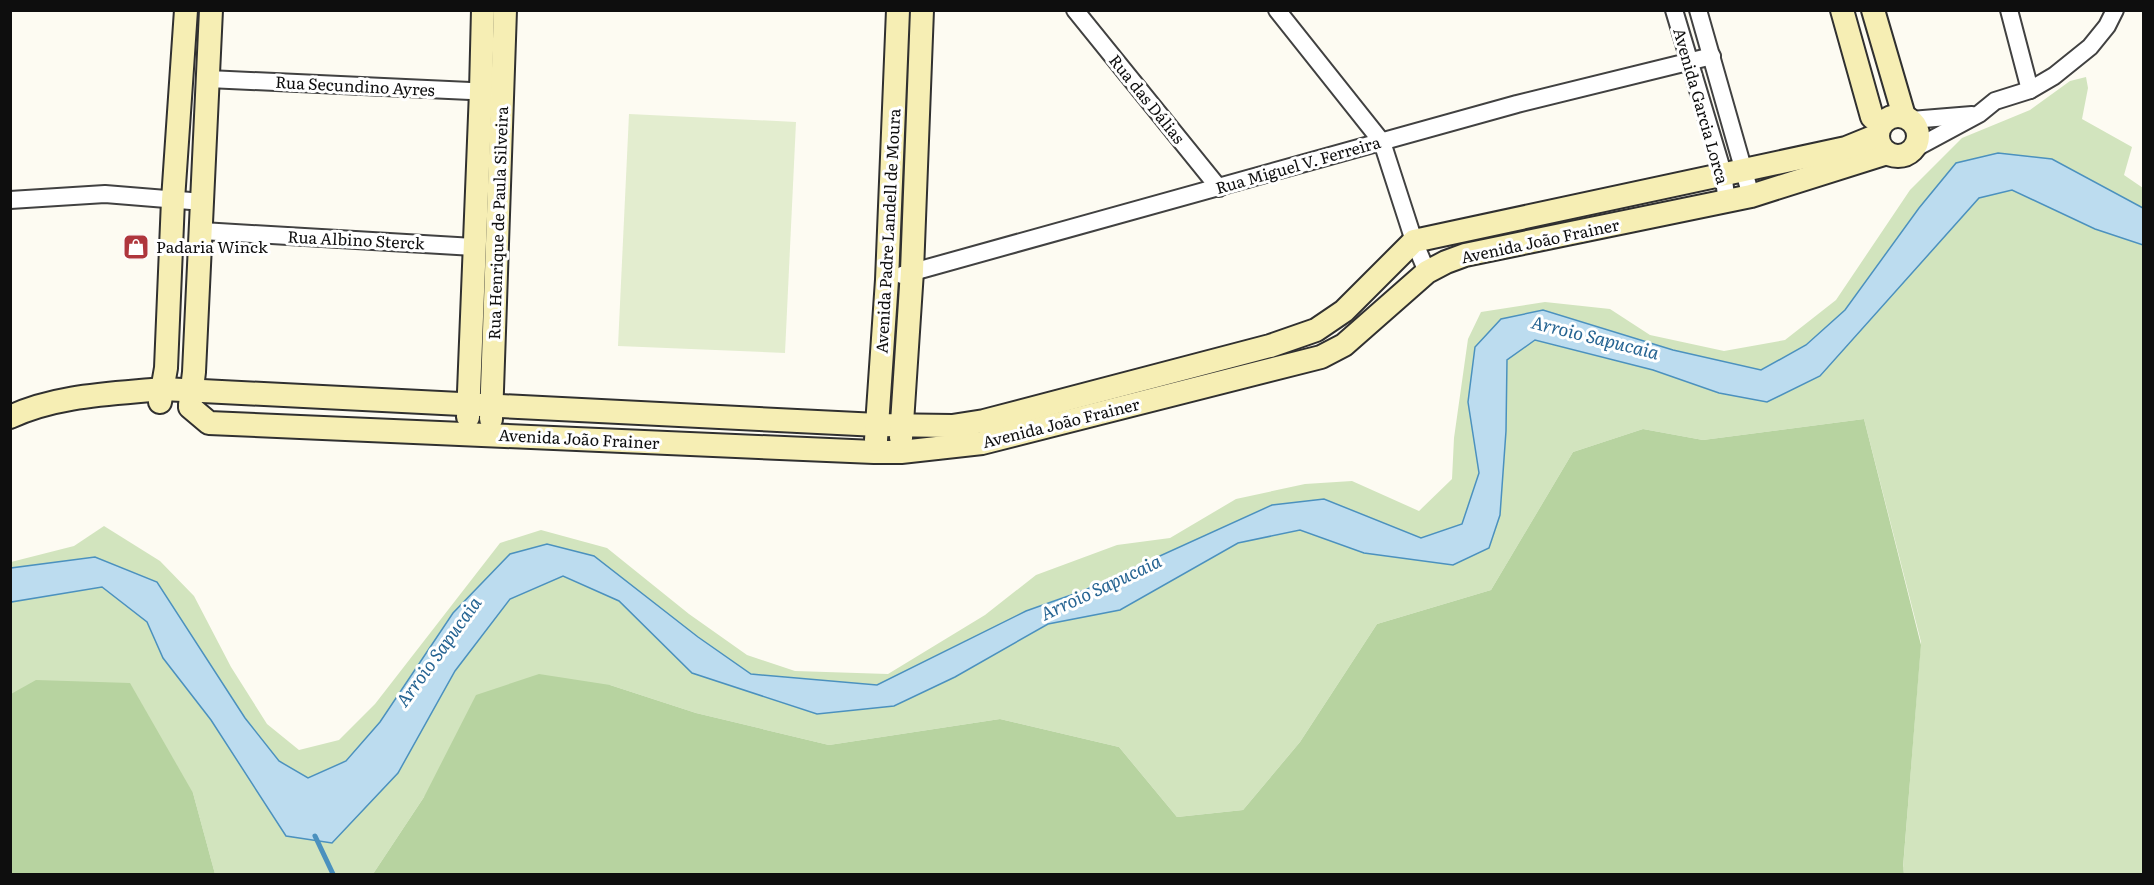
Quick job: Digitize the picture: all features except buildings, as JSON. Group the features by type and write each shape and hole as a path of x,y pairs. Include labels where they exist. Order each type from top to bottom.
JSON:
{"street":[{"path":"162,395 166,368 173,200 186,10"},
{"path":"10,417 52,403 85,396 124,393 191,399 203,202 211,10"},
{"name":"Rua Henrique de Paula Silveira","path":"483,10 482,34 492,92 492,404 490,435"},
{"name":"Rua Henrique de Paula Silveira","path":"466,434 474,247 492,92 504,35 505,10"},
{"name":"Avenida Padre Landell de Moura","path":"874,452 878,425 887,280 898,10"},
{"name":"Avenida Padre Landell de Moura","path":"901,452 912,271 922,10"},
{"name":"Rua das Dálias","path":"1075,10 1219,188"},
{"path":"1277,10 1382,142 1414,241 1427,272"},
{"name":"Avenida Garcia Lorca","path":"1674,10 1689,63 1734,172 1751,196"},
{"name":"Avenida Garcia Lorca","path":"1698,10 1712,56 1734,172 1727,202"},
{"path":"1842,10 1872,117 1882,137 1903,156 1979,114 1995,101 2030,90 2054,76 2090,47 2107,26 2115,10"},
{"path":"1873,10 1907,118 1917,128 1917,143 1914,149"},
{"path":"2009,10 2030,90"},
{"path":"482,34 504,35"},
{"name":"Rua Miguel V. Ferreira","path":"887,280 912,271 1517,104 1712,56"},
{"name":"Rua Secundino Ayres","path":"208,79 492,92"},
{"path":"1882,137 1891,117 1979,114"},
{"name":"Avenida João Frainer","path":"191,399 469,403 878,425 951,426 984,421 1270,346 1316,330 1344,311 1414,241 1734,172 1882,137"},
{"name":"Avenida João Frainer","path":"191,399 209,423 874,452 901,452 981,443 1321,357 1344,345 1427,272 1446,262 1465,255 1751,196 1882,137"},
{"path":"10,200 105,194 203,202"},
{"name":"Rua Albino Sterck","path":"201,231 474,247"}],"green space":[{"path":"2086,77 2088,88 2082,119 2132,147 2124,175 2143,188 2143,208 2052,159 1919,208 1845,310 1806,345 1761,370 1673,350 1543,310 1468,402 1479,473 1462,524 1421,538 1324,499 1026,611 877,685 751,674 698,637 547,544 346,761 308,778 279,761 245,718 157,582 95,557 11,568 11,562 74,546 104,526 160,561 194,596 231,667 267,724 299,750 339,740 375,704 500,543 541,530 607,548 689,614 747,655 795,671 888,674 985,615 1036,575 1117,545 1170,538 1236,499 1305,484 1352,481 1419,511 1452,479 1454,438 1468,339 1481,312 1545,302 1610,309 1650,335 1724,351 1785,340 1836,300 1910,190 1962,138 2030,110 2070,81"},
{"path":"629,114 796,122 785,353 618,346"},
{"path":"2012,190 2095,229 2143,245 2143,874 1904,874 1921,642 1864,419 1703,440 1643,429 1573,452 1491,590 1377,624 1300,742 1243,810 1177,817 1119,747 1000,719 829,745 696,713 610,685 424,797 373,874 215,874 193,793 11,694 11,602 102,587 147,622 163,658 211,720 286,836 455,671 510,599 563,576 619,601 692,673 817,714 955,677 1048,624 1120,610 1238,543 1300,530 1364,553 1453,565 1500,515 1506,431 1507,360 1535,340 1653,370 1719,393 1820,376 1979,198"},
{"path":"1864,419 1921,645 1904,874 373,874 424,797 476,695 539,674 610,685 696,713 829,745 1000,719 1119,747 1177,817 1243,810 1300,742 1377,624 1491,590 1573,452 1643,429 1703,440"},
{"path":"36,680 130,683 193,793 215,874 11,874 11,694"}],"water":[{"name":"Arroio Sapucaia","path":"1998,153 2052,159 2143,208 2143,245 2095,229 2012,190 1979,198 1820,376 1767,402 1719,393 1653,370 1535,340 1507,360 1506,431 1500,515 1489,548 1453,565 1364,553 1300,530 1238,543 1120,610 1048,624 955,677 894,706 817,714 692,673 619,601 563,576 510,599 455,671 398,773 332,843 286,836 211,720 163,658 147,622 102,587 11,602 11,568 95,557 157,582 245,718 279,761 308,778 346,761 380,722 453,613 510,554 547,544 594,556 698,637 751,674 877,685 1026,611 1085,590 1272,505 1324,499 1421,538 1462,524 1479,473 1468,402 1475,347 1501,319 1543,310 1673,350 1761,370 1806,345 1845,310 1919,208 1956,163"}],"waterway":[{"path":"315,836 333,874"}],"place":[{"name":"Padaria Winck","path":"136,247"}]}
